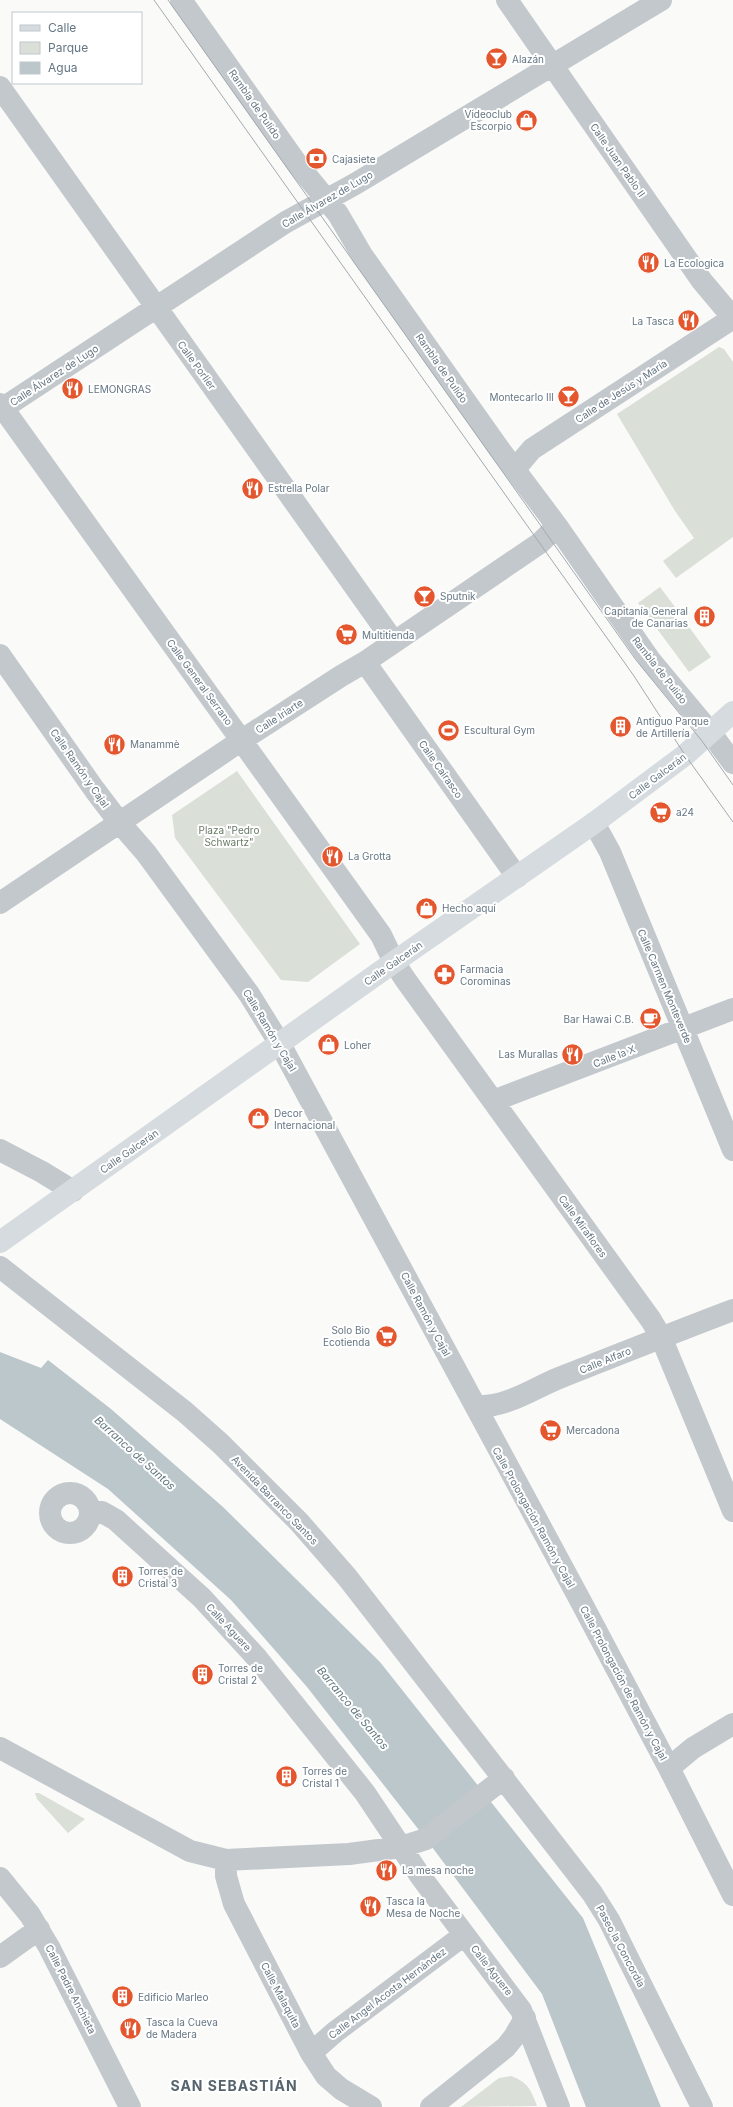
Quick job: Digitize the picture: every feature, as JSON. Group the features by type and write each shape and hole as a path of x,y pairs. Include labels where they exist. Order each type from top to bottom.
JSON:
{"main road":[{"name":"Calle Galcerán","path":"0,1242 394,962 594,823 681,759 733,712"}],"street":[{"name":"Rambla de Pulido","path":"181,0 298,164 343,222 362,255 557,526 650,660 710,732 733,763"},
{"name":"Calle Juan Pablo II","path":"507,0 702,281 733,318"},
{"name":"Calle Álvarez de Lugo","path":"1,408 286,222 660,0"},
{"name":"Calle Porlier","path":"0,87 394,642"},
{"name":"Calle de Jesús y María","path":"515,469 532,449 733,318"},
{"name":"Calle General Serrano","path":"1,408 242,740 381,935 394,962"},
{"name":"Calle Iriarte","path":"0,903 242,740 365,662 540,543 557,526"},
{"name":"Calle Ramón y Cajal","path":"0,655 119,822 146,852 249,994 280,1044 476,1406 490,1436"},
{"name":"Calle Cairasco","path":"365,662 517,876"},
{"name":"Calle Carmen Monteverde","path":"594,823 610,852 733,1150"},
{"name":"Calle Miraflores","path":"394,962 651,1320 661,1337 733,1511"},
{"name":"Calle la X","path":"494,1101 733,1009"},
{"path":"0,1150 42,1172 73,1191"},
{"name":"Avenida Barranco Santos","path":"0,1267 185,1412 270,1492 299,1522 347,1577 504,1778"},
{"name":"Calle Alfaro","path":"476,1406 489,1407 506,1402 548,1383 661,1337 733,1310"},
{"name":"Calle Prolongación Ramón y Cajal","path":"490,1436 579,1598"},
{"name":"Calle Aguere","path":"90,1510 102,1512 116,1520 202,1598 253,1652 364,1793 421,1877 513,1997 525,2018 559,2107"},
{"name":"Calle Prolongación de Ramón y Cajal","path":"579,1598 669,1768"},
{"path":"733,1724 693,1748 669,1768 733,1895"},
{"path":"0,1748 190,1851 226,1860 349,1854 401,1847 426,1839 504,1778"},
{"name":"Paseo la Concordia","path":"504,1778 602,1908 702,2107"},
{"name":"Calle Malaquita","path":"226,1860 226,1876 234,1904 311,2053 326,2076 336,2085 371,2107"},
{"name":"Calle Padre Anchieta","path":"0,1878 30,1915 39,1929 130,2107"},
{"path":"0,1956 39,1929"},
{"name":"Calle Angel Acosta Hernández","path":"311,2053 336,2032 464,1935"},
{"path":"431,2107 506,2047 514,2037 525,2018"}],"green space":[{"path":"719,347 724,349 733,362 733,537 676,578 663,561 694,538 675,511 617,414"},
{"path":"660,587 675,607 670,612 681,627 686,623 711,657 689,672 638,603"},
{"name":"Plaza \"Pedro Schwartz\"","path":"237,771 360,944 308,982 281,980 175,838 172,815"},
{"path":"35,1793 39,1793 85,1819 68,1833 37,1799"},
{"path":"511,2076 517,2078 528,2087 537,2106 461,2107 499,2078"}],"water":[{"name":"Barranco de Santos","path":"0,1352 41,1368 48,1360 111,1409 223,1507 380,1662 583,1918 661,2107 586,2107 542,1994 426,1839 307,1687 231,1600 108,1489 0,1419"}],"tram line":[{"path":"154,0 634,676 685,755 733,822"},
{"path":"168,0 636,660 702,741 733,785"}],"place":[{"name":"Alazán","path":"496,59"},
{"name":"Videoclub Escorpio","path":"527,120"},
{"name":"Cajasiete","path":"316,159"},
{"name":"La Ecologica","path":"649,263"},
{"name":"La Tasca","path":"689,321"},
{"name":"LEMONGRAS","path":"72,389"},
{"name":"Montecarlo III","path":"569,397"},
{"name":"Estrella Polar","path":"252,488"},
{"name":"Sputnik","path":"425,596"},
{"name":"Capitanía General de Canarias","path":"704,617"},
{"name":"Multitienda","path":"346,635"},
{"name":"Antiguo Parque de Artillería","path":"621,727"},
{"name":"Escultural Gym","path":"448,730"},
{"name":"Manammè","path":"115,744"},
{"name":"a24","path":"661,812"},
{"name":"La Grotta","path":"332,856"},
{"name":"Hecho aquí","path":"426,908"},
{"name":"Farmacia Corominas","path":"444,975"},
{"name":"Bar Hawai C.B.","path":"650,1019"},
{"name":"Loher","path":"328,1045"},
{"name":"Las Murallas","path":"573,1054"},
{"name":"Decor Internacional","path":"258,1119"},
{"name":"Solo Bio Ecotienda","path":"386,1336"},
{"name":"Mercadona","path":"550,1430"},
{"name":"Torres de Cristal 3","path":"122,1577"},
{"name":"Torres de Cristal 2","path":"203,1674"},
{"name":"Torres de Cristal 1","path":"286,1777"},
{"name":"La mesa noche","path":"387,1870"},
{"name":"Tasca la Mesa de Noche","path":"370,1907"},
{"name":"Edificio Marleo","path":"123,1997"},
{"name":"Tasca la Cueva de Madera","path":"131,2028"}],"district":[{"name":"SAN SEBASTIÁN","path":"234,2085"}]}
